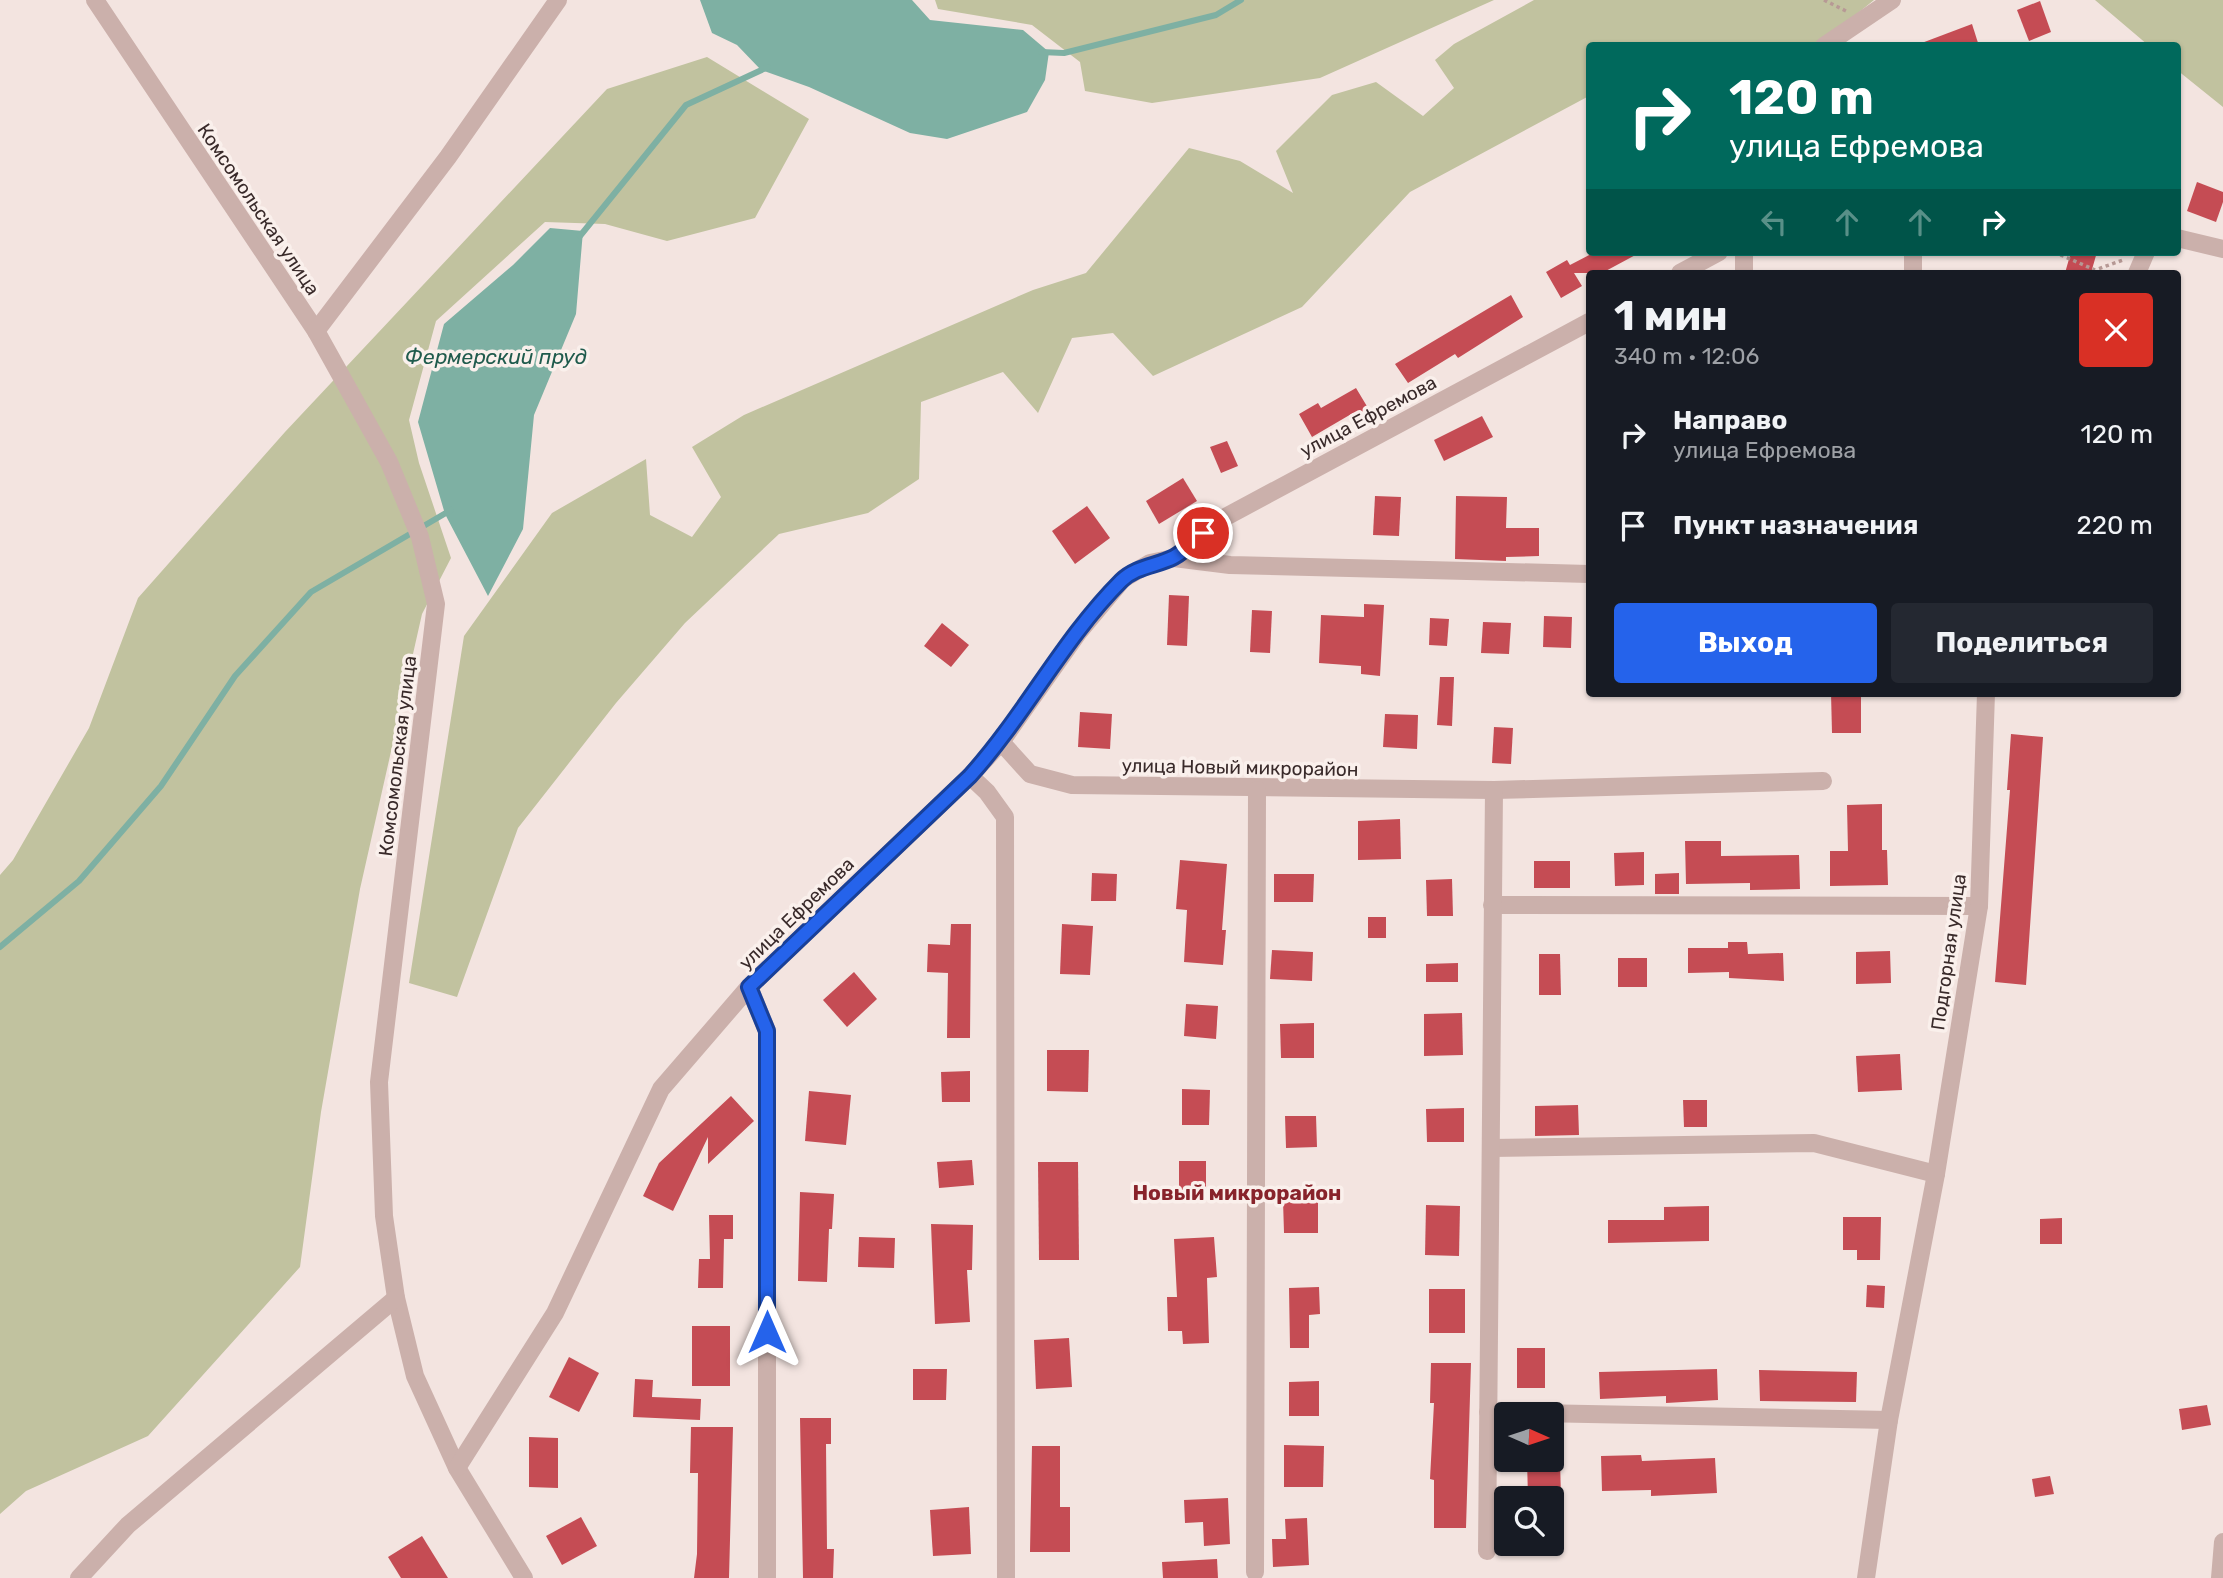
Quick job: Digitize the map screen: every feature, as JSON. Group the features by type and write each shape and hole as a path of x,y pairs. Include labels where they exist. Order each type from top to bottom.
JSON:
{"street":[{"name":"Комсомольская улица","path":"95,0 316,331 389,462 420,537 436,604 379,1082 384,1216 396,1298 415,1376 457,1468 524,1578"},
{"path":"316,331 448,157 558,0"},
{"path":"1831,42 1892,0"},
{"path":"2181,239 2223,248"},
{"path":"1686,270 1712,256"},
{"name":"улица Ефремова","path":"1174,558 1218,521 1586,324"},
{"name":"улица Ефремова","path":"457,1468 555,1314 661,1089 749,987 970,776 1001,742 1078,634 1123,579 1150,564 1174,558 1230,565 1586,574"},
{"name":"Подгорная улица","path":"1866,1578 1889,1420 1936,1174 1979,906 1986,697"},
{"name":"улица Новый микрорайон","path":"1001,742 1030,774 1072,785 1257,790 1494,790 1823,781"},
{"path":"970,776 987,792 1005,817 1006,1578"},
{"path":"1255,1572 1257,790"},
{"path":"1488,1551 1494,790"},
{"path":"1492,905 1979,906"},
{"path":"749,987 767,1031 767,1578"},
{"path":"1490,1148 1814,1143 1936,1174"},
{"path":"79,1578 128,1525 396,1298"},
{"path":"1489,1412 1889,1420"},
{"path":"2220,1578 2223,1542"}],"path":[{"path":"2063,256 2095,270 2139,261"}],"green space":[{"path":"935,0 1494,0 1320,78 1152,103 1085,91 1080,62 1032,25 938,9"},
{"path":"1534,0 1874,0 1818,42 1586,42 1586,98 1410,192 1302,307 1153,376 1113,333 1072,338 1038,413 1003,372 921,402 919,479 868,513 779,534 685,623 616,703 518,828 457,997 409,983 464,636 552,513 646,459 650,515 692,537 721,497 692,447 744,415 1033,290 1086,273 1189,148 1240,161 1293,193 1276,151 1332,95 1376,82 1423,116 1454,88 1435,60 1454,44"},
{"path":"2095,0 2223,0 2223,107 2181,73 2181,42 2144,42"},
{"path":"707,57 809,119 755,218 667,241 605,224 545,222 436,321 409,420 419,463 451,558 422,614 360,889 321,1112 300,1267 148,1436 26,1491 0,1514 0,875 13,860 89,728 138,598 285,432 607,89"}],"water":[{"path":"700,0 912,0 930,20 1023,30 1049,52 1045,80 1027,112 947,139 910,133 809,87 761,70 737,45 712,33"},
{"name":"Фермерский пруд","path":"550,228 583,231 576,314 534,415 523,529 488,596 445,514 418,422 444,324 513,265"}],"building":[{"path":"2040,1 2051,32 2029,41 2017,10"},
{"path":"1972,24 1978,42 1924,42"},
{"path":"2197,182 2223,192 2223,202 2216,222 2187,211"},
{"path":"1587,256 1634,256 1608,270 1574,273 1582,286 1561,298 1546,272 1567,260 1570,265"},
{"path":"2070,256 2096,256 2092,270 2066,270"},
{"path":"1511,295 1523,317 1458,358 1455,354 1408,383 1395,364"},
{"path":"1356,388 1368,408 1355,416 1353,413 1312,437 1299,414 1318,403 1321,408"},
{"path":"1482,416 1493,437 1444,461 1434,440"},
{"path":"1227,441 1238,466 1221,473 1210,447"},
{"path":"1183,478 1197,501 1159,524 1146,501"},
{"path":"1375,496 1401,497 1399,536 1373,535"},
{"path":"1456,496 1507,497 1506,528 1539,528 1539,556 1506,557 1506,561 1455,559"},
{"path":"1087,506 1110,538 1075,564 1052,531"},
{"path":"1169,595 1189,596 1187,646 1167,645"},
{"path":"1364,604 1384,605 1380,676 1361,674 1361,666 1319,663 1321,615 1364,617"},
{"path":"1252,610 1272,611 1270,653 1250,652"},
{"path":"1544,616 1572,617 1571,648 1543,647"},
{"path":"1430,618 1449,619 1447,646 1429,645"},
{"path":"1483,622 1511,623 1509,654 1481,653"},
{"path":"942,623 969,645 951,667 924,646"},
{"path":"1440,677 1454,677 1452,726 1437,725"},
{"path":"1831,697 1861,697 1861,733 1832,733"},
{"path":"1080,712 1112,714 1110,749 1078,747"},
{"path":"1385,714 1418,715 1417,749 1383,747"},
{"path":"1494,727 1513,728 1511,764 1492,763"},
{"path":"2011,734 2043,737 2026,985 1995,982 2010,790 2007,790"},
{"path":"1882,804 1882,850 1887,850 1888,885 1830,886 1830,851 1848,851 1847,805"},
{"path":"1400,819 1401,859 1358,860 1358,821"},
{"path":"1685,841 1721,841 1721,856 1799,855 1800,889 1750,890 1750,883 1686,884"},
{"path":"1644,852 1644,885 1615,886 1614,853"},
{"path":"1180,860 1227,864 1222,930 1226,930 1223,965 1184,962 1187,910 1176,909"},
{"path":"1534,861 1570,861 1570,888 1534,888"},
{"path":"1092,873 1117,874 1116,901 1091,901"},
{"path":"1679,873 1679,894 1655,894 1655,874"},
{"path":"1274,874 1314,874 1313,902 1274,902"},
{"path":"1452,879 1453,916 1427,916 1426,880"},
{"path":"1368,917 1386,917 1386,938 1368,938"},
{"path":"951,924 971,924 970,1038 947,1038 948,973 927,972 928,944 950,945"},
{"path":"1062,924 1093,926 1090,975 1060,974"},
{"path":"1728,942 1747,942 1748,954 1783,953 1784,981 1729,978 1729,972 1688,973 1688,948 1728,948"},
{"path":"1272,950 1313,952 1312,981 1270,979"},
{"path":"1890,951 1891,983 1856,984 1856,952"},
{"path":"1539,954 1560,954 1561,995 1539,995"},
{"path":"1618,958 1647,958 1647,987 1618,987"},
{"path":"1458,963 1458,982 1426,982 1426,964"},
{"path":"854,972 877,999 847,1027 823,1000"},
{"path":"1186,1004 1218,1006 1216,1039 1184,1036"},
{"path":"1462,1013 1463,1055 1424,1056 1424,1014"},
{"path":"1314,1023 1314,1058 1281,1058 1280,1024"},
{"path":"1047,1050 1089,1050 1088,1092 1047,1091"},
{"path":"1900,1054 1902,1090 1858,1092 1856,1056"},
{"path":"970,1071 970,1102 942,1102 941,1072"},
{"path":"1182,1089 1210,1090 1209,1125 1182,1125"},
{"path":"809,1091 851,1095 846,1145 805,1141"},
{"path":"731,1096 754,1121 708,1164 708,1137 673,1211 643,1196 659,1163"},
{"path":"1683,1100 1707,1100 1707,1127 1684,1127"},
{"path":"1578,1105 1579,1135 1535,1136 1535,1106"},
{"path":"1464,1108 1464,1142 1427,1142 1426,1109"},
{"path":"1285,1116 1316,1116 1317,1147 1286,1148"},
{"path":"972,1160 974,1185 939,1188 937,1162"},
{"path":"1179,1161 1206,1161 1206,1201 1179,1201"},
{"path":"1038,1162 1078,1162 1079,1260 1039,1260"},
{"path":"800,1192 834,1194 832,1229 829,1229 827,1282 798,1281"},
{"path":"1318,1199 1318,1233 1284,1233 1283,1200"},
{"path":"1426,1205 1460,1206 1459,1256 1425,1255"},
{"path":"1709,1206 1709,1241 1608,1243 1608,1220 1664,1220 1664,1207"},
{"path":"709,1215 733,1215 733,1239 724,1239 723,1288 698,1288 699,1259 710,1259"},
{"path":"1843,1217 1881,1217 1880,1260 1857,1260 1857,1250 1843,1250"},
{"path":"2062,1218 2062,1244 2040,1244 2040,1219"},
{"path":"931,1224 973,1225 972,1270 967,1270 970,1322 935,1324"},
{"path":"859,1237 895,1238 894,1268 858,1267"},
{"path":"1214,1237 1217,1277 1207,1278 1209,1343 1183,1344 1182,1331 1168,1331 1167,1297 1177,1297 1174,1239"},
{"path":"1867,1285 1885,1286 1884,1308 1866,1307"},
{"path":"1319,1287 1320,1314 1309,1315 1309,1348 1290,1348 1289,1288"},
{"path":"1429,1289 1465,1289 1465,1333 1429,1333"},
{"path":"692,1326 730,1326 730,1386 692,1386"},
{"path":"1069,1338 1072,1387 1036,1389 1034,1340"},
{"path":"1517,1348 1545,1348 1545,1388 1517,1388"},
{"path":"569,1357 599,1373 579,1412 549,1397"},
{"path":"1431,1363 1471,1363 1466,1528 1434,1528 1434,1480 1430,1479 1434,1403 1430,1403"},
{"path":"913,1369 947,1369 946,1400 913,1400"},
{"path":"1717,1369 1718,1400 1666,1403 1666,1396 1600,1399 1599,1372"},
{"path":"1759,1370 1857,1372 1856,1402 1760,1401"},
{"path":"635,1379 653,1380 652,1397 701,1399 700,1420 633,1417"},
{"path":"1319,1381 1319,1416 1289,1416 1289,1382"},
{"path":"2207,1405 2211,1425 2182,1430 2179,1409"},
{"path":"800,1418 831,1418 831,1444 826,1444 827,1549 834,1549 833,1578 803,1578"},
{"path":"691,1427 733,1427 729,1578 694,1578 698,1473 690,1473"},
{"path":"529,1437 558,1438 558,1488 529,1487"},
{"path":"1284,1445 1324,1446 1323,1487 1284,1487"},
{"path":"1032,1446 1060,1446 1060,1507 1070,1507 1070,1552 1030,1552"},
{"path":"1641,1455 1642,1461 1715,1458 1717,1493 1651,1496 1651,1490 1602,1491 1601,1456"},
{"path":"1527,1472 1560,1472 1561,1486 1528,1486"},
{"path":"2050,1476 2054,1494 2035,1497 2032,1479"},
{"path":"1228,1498 1230,1544 1204,1546 1203,1522 1185,1523 1184,1500"},
{"path":"969,1507 971,1554 933,1556 930,1510"},
{"path":"581,1517 597,1546 562,1565 546,1536"},
{"path":"1307,1518 1309,1565 1273,1567 1272,1539 1286,1539 1285,1519"},
{"path":"422,1536 448,1578 401,1578 388,1557"},
{"path":"1217,1559 1218,1578 1163,1578 1162,1562"}],"waterway":[{"path":"1041,52 1064,53 1216,15 1241,0"},
{"path":"580,236 686,105 768,67"},
{"path":"0,947 79,881 161,786 235,676 311,592 451,510"}],"district":[{"name":"Новый микрорайон","path":"1237,1193"}],"route":[{"path":"767,1332 767,1031 749,987 970,776 1001,742 1078,634 1123,579 1150,564 1174,558 1203,533"}]}
